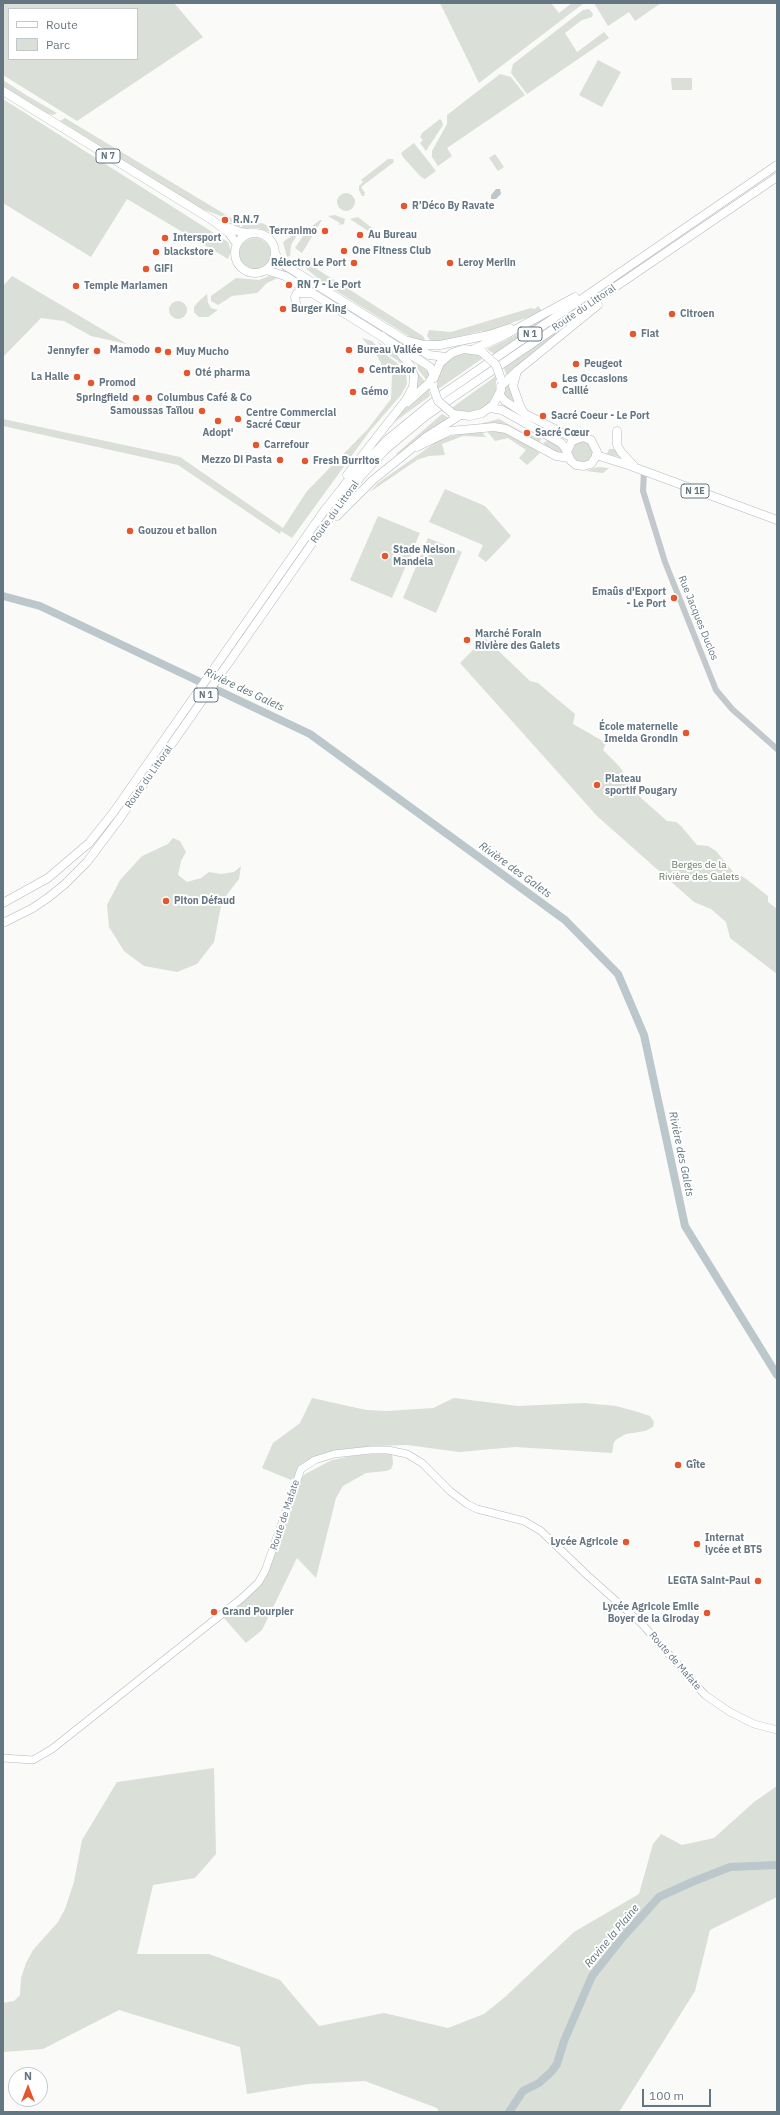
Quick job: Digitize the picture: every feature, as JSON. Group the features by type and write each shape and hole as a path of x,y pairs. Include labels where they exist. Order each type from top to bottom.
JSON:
{"main road":[{"name":"N 7","path":"3,91 212,220 229,233 237,244"},
{"name":"Route du Littoral","path":"3,903 30,890 62,867 89,843 113,813 310,530 355,473 408,421 449,390 777,165"},
{"name":"Route du Littoral","path":"3,923 33,908 66,884 87,862 120,818 355,483 402,435 433,410 639,272 777,177"},
{"name":"N 7","path":"212,220 240,232 251,233"},
{"path":"446,357 432,356 410,341 283,264 276,255 271,239 261,233 251,233 237,244 236,256 243,269 253,273 266,270 279,273 426,364 434,376 434,387 438,401 455,414 473,416 490,408 506,412 561,443 573,464 580,466 587,466 595,458 596,448 591,440 583,437 575,439 569,444 568,455"},
{"path":"266,270 272,264 276,255"},
{"path":"396,412 428,384 439,365 446,357 460,350 474,349 534,320 636,262"},
{"path":"490,408 500,387 517,371 639,272"},
{"path":"296,303 295,297 297,293 312,293"},
{"path":"410,341 431,346 444,345 489,335 534,320"},
{"path":"310,530 347,475 412,390 413,372 406,360 382,336"},
{"path":"474,349 483,353 496,365 500,387 505,401 526,415 575,439"},
{"path":"517,371 513,382 514,389 520,406 526,415"},
{"path":"303,556 352,500 410,450 455,414"},
{"path":"410,450 450,431 494,427 506,429 556,456 568,455"},
{"path":"617,431 617,445 621,452 640,469"},
{"name":"N 1E","path":"595,458 640,469 777,520"},
{"name":"Route de Mafate","path":"3,1758 33,1760 52,1749 242,1598 258,1583 265,1571 302,1468 315,1460 334,1454 371,1450 388,1450 407,1454 422,1463 450,1491 467,1504 484,1511 524,1521 542,1531 587,1576 642,1624 705,1696 730,1712 754,1724 777,1730"}],"street":[{"name":"Rue Jacques Duclos","path":"640,469 643,491 665,562 716,690 732,709 777,749"}],"green space":[{"path":"3,3 174,3 203,37 77,121 3,75"},
{"path":"440,3 551,3 559,13 572,3 584,3 479,83"},
{"path":"594,3 661,3 635,21 629,12 608,26"},
{"path":"589,9 593,14 592,17 582,20 565,33 577,52 604,32 609,38 527,94 511,73 513,64 583,10"},
{"path":"598,60 621,72 602,107 579,95"},
{"path":"500,74 511,77 525,95 447,148 452,156 438,166 432,157 432,151 447,124 447,115"},
{"path":"671,78 692,78 692,90 672,90"},
{"path":"3,80 57,113 53,115 46,113 22,99 3,86"},
{"path":"3,99 228,242 231,251 228,259 127,199 91,257 3,203"},
{"path":"65,118 241,224 239,227 221,216 199,208 60,121"},
{"path":"440,119 443,125 426,151 420,143 423,140 420,137 422,133"},
{"path":"414,143 436,171 425,179 421,177 401,153"},
{"path":"495,154 504,167 498,171 489,158"},
{"path":"388,159 393,159 394,162 361,187 365,193 364,196 362,196 359,190 359,186 363,182 361,180"},
{"path":"346,193 352,196 355,202 352,208 346,211 340,208 337,202 340,196"},
{"path":"335,215 345,219 344,224 339,225 340,223 328,216"},
{"path":"358,217 377,232 377,237 350,219"},
{"path":"322,220 302,253 295,248 307,230"},
{"path":"262,223 276,234 258,228 241,228 243,225"},
{"path":"300,230 291,245 290,256 287,257 283,242"},
{"path":"252,238 258,238 267,242 271,254 267,266 258,270 252,270 243,266 239,257 239,251 243,242"},
{"path":"294,258 304,261 423,336 425,340 423,342 415,340 322,282"},
{"path":"283,267 422,353 420,356 282,270"},
{"path":"12,276 127,344 91,336 64,321 41,318 3,357 3,286"},
{"path":"269,276 278,278 267,283 257,293 232,296 218,305 211,301 211,296 236,278 259,280"},
{"path":"207,294 208,303 211,308 218,310 208,317 199,317 194,312 194,307"},
{"path":"174,301 182,301 187,306 185,317 182,319 174,319 169,314 169,306"},
{"path":"538,306 543,312 483,333 482,331 432,343 427,336 429,330 451,332 531,308 535,309"},
{"path":"547,316 548,317 494,354 487,349 516,335"},
{"path":"562,328 564,330 507,377 504,368"},
{"path":"362,338 372,341 386,355 396,362 406,373 407,384 401,395 369,432 292,538 281,531 280,534 178,465 3,426 3,419 180,457 283,528 307,491 367,430 391,399 392,375 386,374 378,357"},
{"path":"378,342 395,353 406,370 397,360 387,354"},
{"path":"474,353 483,358 437,390 437,377 443,364 454,356"},
{"path":"418,363 429,373 428,382 416,367"},
{"path":"415,369 426,383 415,394"},
{"path":"496,376 496,392 492,401 484,408 467,414 450,409"},
{"path":"505,384 511,385 517,403 506,397 504,393"},
{"path":"428,387 430,396 389,426 400,413"},
{"path":"442,414 449,418 399,455 396,454"},
{"path":"499,419 524,433 542,439 537,444 484,425 483,423"},
{"path":"485,429 501,430 535,447 534,449 540,453 527,465 519,458 526,450 508,438 495,441"},
{"path":"480,430 486,437 463,436 442,444 445,455 429,456 417,460 370,492 378,483 439,440"},
{"path":"549,438 557,442 566,457 541,446"},
{"path":"582,441 590,444 593,452 590,460 582,463 574,460 571,452 574,444"},
{"path":"609,449 618,449 623,458 607,454"},
{"path":"598,467 609,468 603,473 586,471"},
{"path":"445,489 485,506 511,536 486,562 478,556 483,545 429,522"},
{"name":"Stade Nelson Mandela","path":"378,516 420,533 392,598 350,580"},
{"path":"428,538 462,552 436,613 403,598"},
{"name":"Berges de la Rivière des Galets","path":"485,638 530,681 538,683 575,714 573,724 606,743 603,750 619,766 641,798 667,821 676,822 681,826 697,845 708,846 716,851 734,873 745,878 768,896 768,902 777,909 777,974 730,938 726,922 711,909 694,902 597,816 460,663"},
{"name":"Piton Défaud","path":"173,838 180,841 186,852 181,861 178,875 187,882 201,878 209,872 221,874 234,872 241,866 239,879 222,901 214,942 197,964 177,972 144,966 124,951 109,927 107,905 120,880 142,856 168,844"},
{"path":"312,1398 366,1410 387,1411 433,1408 454,1398 518,1406 584,1403 616,1406 650,1416 654,1422 653,1427 645,1431 626,1434 617,1439 614,1442 612,1453 515,1447 459,1452 407,1445 378,1446 344,1452 303,1468 291,1480 262,1468 273,1443 300,1423"},
{"path":"392,1452 393,1464 391,1469 366,1473 343,1486 336,1498 316,1578 297,1558 262,1630 246,1643 224,1618 254,1590 295,1486 305,1474 332,1460 352,1456"},
{"path":"214,1768 216,1854 195,1878 153,1885 137,1954 209,1954 280,1980 319,2026 384,2013 448,2028 484,2014 505,1997 574,1932 639,1894 653,1844 661,1834 682,1845 714,1838 754,1802 777,1786 777,1897 710,1930 695,1991 619,2112 439,2112 437,2108 365,2081 308,2084 247,2094 240,2047 119,2010 43,2049 3,2052 3,2003 14,2001 20,1995 21,1978 26,1963 33,1950 58,1922 65,1909 74,1882 82,1840 117,1782"}],"shaded area":[{"path":"496,189 500,189 501,194 496,199 491,199 491,195"}],"waterway":[{"name":"Rivière des Galets","path":"3,596 40,606 310,734 565,920 618,974 644,1035 685,1226 777,1375"},
{"name":"Ravine la Plaine","path":"509,2112 523,2091 539,2083 557,2064 564,2041 592,1976 623,1937 659,1897 730,1867 777,1865"}],"place":[{"name":"R’Déco By Ravate","path":"404,206"},
{"name":"R.N.7","path":"225,220"},
{"name":"Terranimo","path":"325,231"},
{"name":"Au Bureau","path":"360,235"},
{"name":"Intersport","path":"165,238"},
{"name":"One Fitness Club","path":"344,251"},
{"name":"blackstore","path":"156,252"},
{"name":"Rélectro Le Port","path":"354,263"},
{"name":"Leroy Merlin","path":"450,263"},
{"name":"GiFi","path":"146,269"},
{"name":"RN 7 - Le Port","path":"289,285"},
{"name":"Temple Mariamen","path":"76,286"},
{"name":"Burger King","path":"283,309"},
{"name":"Citroen","path":"672,314"},
{"name":"Fiat","path":"633,334"},
{"name":"Mamodo","path":"158,350"},
{"name":"Bureau Vallée","path":"349,350"},
{"name":"Jennyfer","path":"97,351"},
{"name":"Muy Mucho","path":"168,352"},
{"name":"Peugeot","path":"576,364"},
{"name":"Centrakor","path":"361,370"},
{"name":"Oté pharma","path":"187,373"},
{"name":"La Halle","path":"77,377"},
{"name":"Promod","path":"91,383"},
{"name":"Les Occasions Caillé","path":"554,385"},
{"name":"Gémo","path":"353,392"},
{"name":"Springfield","path":"136,398"},
{"name":"Columbus Café & Co","path":"149,398"},
{"name":"Samoussas Taïlou","path":"202,411"},
{"name":"Sacré Coeur - Le Port","path":"543,416"},
{"name":"Centre Commercial Sacré Cœur","path":"238,419"},
{"name":"Adopt'","path":"218,421"},
{"name":"Sacré Cœur","path":"527,433"},
{"name":"Carrefour","path":"256,445"},
{"name":"Mezzo Di Pasta","path":"280,460"},
{"name":"Fresh Burritos","path":"305,461"},
{"name":"Gouzou et ballon","path":"130,531"},
{"name":"Stade Nelson Mandela","path":"385,556"},
{"name":"Emaûs d'Export - Le Port","path":"674,598"},
{"name":"Marché Forain Rivière des Galets","path":"467,640"},
{"name":"École maternelle Imelda Grondin","path":"686,733"},
{"name":"Plateau sportif Pougary","path":"597,785"},
{"name":"Piton Défaud","path":"166,901"},
{"name":"Gîte","path":"678,1465"},
{"name":"Lycée Agricole","path":"626,1542"},
{"name":"Internat lycée et BTS","path":"697,1544"},
{"name":"LEGTA Saint-Paul","path":"758,1581"},
{"name":"Grand Pourpier","path":"214,1612"},
{"name":"Lycée Agricole Emile Boyer de la Giroday","path":"707,1613"}]}
